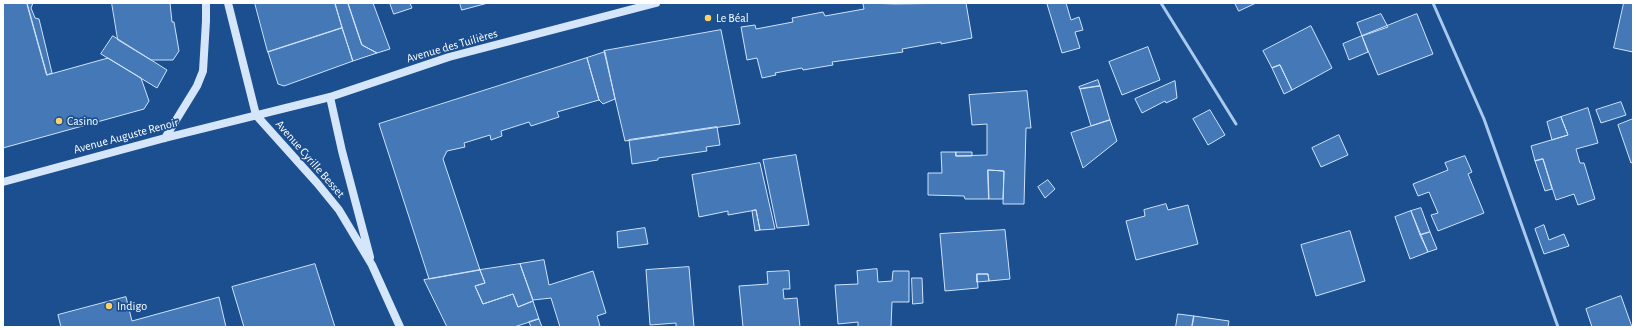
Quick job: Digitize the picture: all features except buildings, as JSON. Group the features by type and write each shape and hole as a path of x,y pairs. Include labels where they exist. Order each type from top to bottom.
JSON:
{"street":[{"path":"165,138 197,86 203,71 206,3"},
{"path":"228,3 256,115"},
{"name":"Avenue des Tuilières","path":"256,115 330,97 448,57 656,3"},
{"path":"330,97 342,151 372,265"},
{"name":"Avenue Auguste Renoir","path":"3,182 256,115"},
{"name":"Avenue Cyrille Besset","path":"256,115 317,182 339,210 372,265 400,327"}],"lane":[{"path":"1161,3 1236,124"},
{"path":"1433,3 1484,119 1558,327"}],"place":[{"name":"Le Béal","path":"708,18"},
{"name":"Casino","path":"59,121"},
{"name":"Indigo","path":"109,306"}]}
